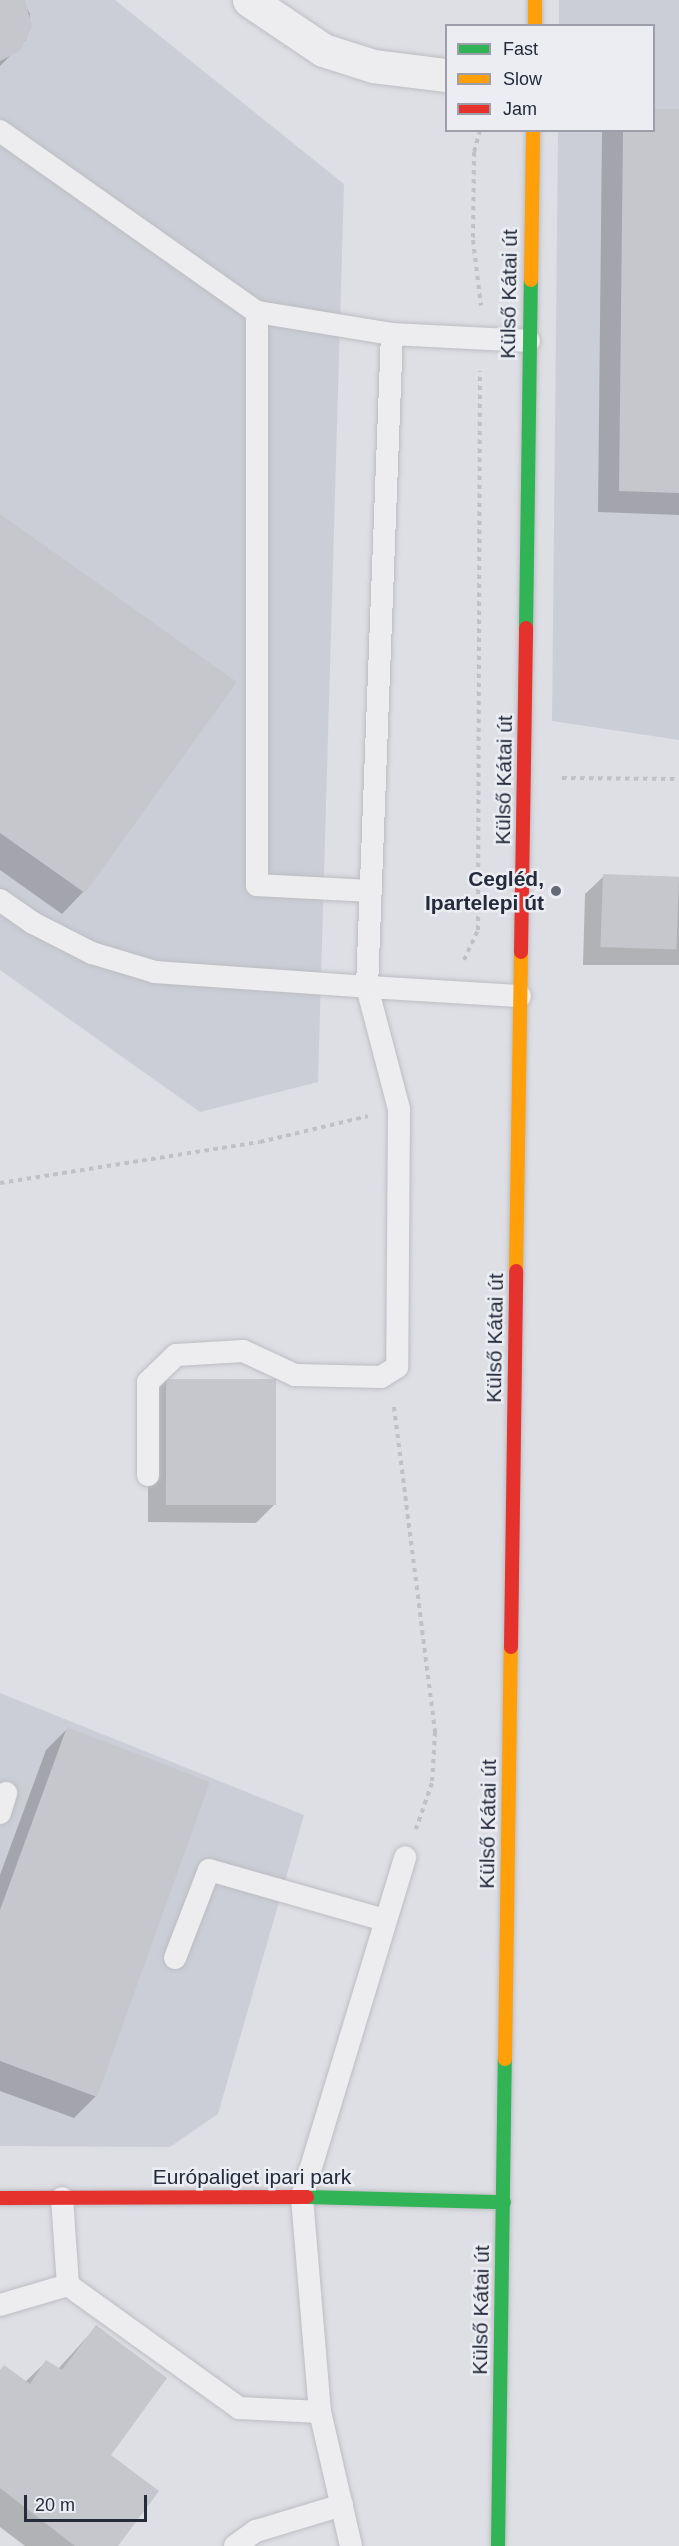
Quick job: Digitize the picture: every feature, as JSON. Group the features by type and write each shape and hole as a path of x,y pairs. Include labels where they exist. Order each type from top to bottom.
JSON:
{"main road":[{"path":"535,0 535,24"},
{"name":"Külső Kátai út","path":"498,2546 533,132"},
{"name":"Európaliget ipari park","path":"0,2198 302,2197 504,2202"}],"street":[{"path":"249,0 323,50 373,66 445,75"}],"lane":[{"path":"0,131 257,312 392,334 529,341"},
{"path":"257,312 257,885 370,891"},
{"path":"148,1475 148,1382 176,1355 243,1351 295,1375 381,1377 397,1367 399,1109 366,987 392,334"},
{"path":"0,900 33,923 92,953 155,972 520,996"},
{"path":"351,2546 320,2412 302,2197 384,1920 405,1857"},
{"path":"175,1958 209,1870 384,1920"},
{"path":"62,2198 68,2285"},
{"path":"68,2285 239,2408 320,2412"},
{"path":"0,2305 68,2285"},
{"path":"235,2546 256,2531 342,2505"}],"path":[{"path":"408,990 427,969 464,961 478,930 480,339 473,240 474,152 479,132"},
{"path":"525,778 679,779"},
{"path":"0,1183 260,1142 399,1109"},
{"path":"390,1371 435,1732 432,1783 405,1857"}],"shaded area":[{"path":"0,0 115,0 344,184 318,1082 200,1112 0,970"},
{"path":"559,0 679,0 679,740 552,721 558,132 655,132 655,24 559,24"},
{"path":"0,1693 304,1815 218,2114 170,2147 0,2146"}],"building":[{"path":"0,0 25,0 32,27 20,51 0,61"},
{"path":"655,109 679,109 679,493 619,491 623,132 655,132"},
{"path":"0,514 237,682 85,893 0,833"},
{"path":"603,874 679,877 676,950 600,947"},
{"path":"166,1379 276,1379 276,1505 166,1505"},
{"path":"67,1727 210,1782 97,2097 0,2061 0,1910"},
{"path":"96,2325 167,2378 111,2455 159,2491 118,2546 75,2546 0,2488 0,2370 4,2365 30,2384 46,2360 62,2370"}],"traffic: fast":[{"path":"526,628 531,280"},
{"path":"498,2546 505,2059"},
{"path":"307,2197 504,2202"}],"traffic: slow":[{"path":"535,0 535,24"},
{"path":"531,280 533,132"},
{"path":"516,1271 521,952"},
{"path":"505,2059 511,1647"}],"traffic: jam":[{"path":"521,952 526,628"},
{"path":"511,1647 516,1271"},
{"path":"0,2198 307,2197"}],"place":[{"name":"Cegléd, Ipartelepi út","path":"556,891"}]}
